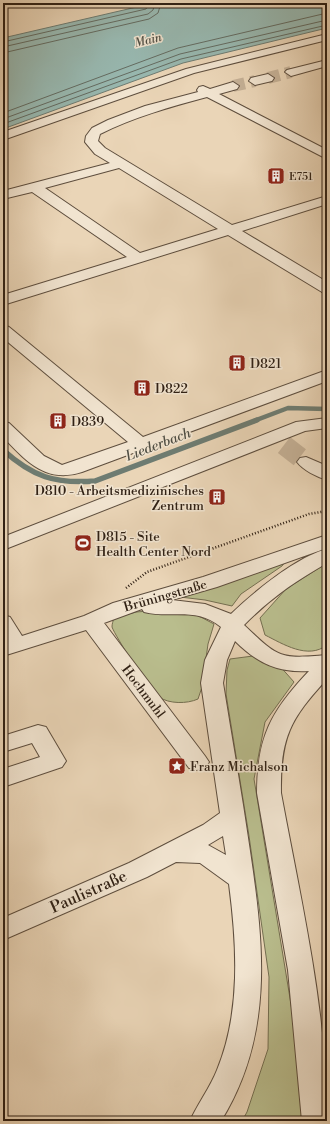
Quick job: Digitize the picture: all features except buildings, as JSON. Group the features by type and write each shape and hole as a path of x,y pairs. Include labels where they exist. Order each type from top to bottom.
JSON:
{"street":[{"path":"3,136 216,64 327,37"},
{"path":"291,72 327,63"},
{"path":"178,76 327,155"},
{"path":"255,81 268,78"},
{"path":"233,86 149,109 112,123 96,131 92,136 91,142 100,151 325,286"},
{"path":"304,143 319,139"},
{"path":"3,195 122,164"},
{"path":"34,187 138,258"},
{"path":"3,300 327,200"},
{"path":"3,330 141,444"},
{"path":"3,427 35,458 50,467 62,471 141,444 327,375"},
{"path":"3,544 278,441 302,426 327,423"},
{"name":"Brüningstraße","path":"10,647 91,621 120,608 210,582 327,541"},
{"path":"205,1121 232,1069 242,1037 247,1003 249,966 247,920 233,816 212,683 216,660 232,625 259,598 290,576 327,555"},
{"path":"91,621 146,607 178,605 217,615 232,625 248,643 262,655 280,662 327,664"},
{"name":"Hochmuhl","path":"91,621 197,762"},
{"path":"3,622 10,647"},
{"path":"317,1121 301,970 269,793 268,774 274,734 285,713 327,664"},
{"path":"3,744 38,733 54,761 3,778"},
{"name":"Paulistraße","path":"3,929 138,870 212,832 233,816"},
{"path":"172,852 205,854 241,879"}],"path":[{"path":"120,593 147,572 309,514 327,512"}],"green space":[{"path":"286,561 282,566 241,594 232,606 205,600 180,597"},
{"path":"327,563 327,645 320,649 304,651 288,646 265,635 260,618 286,589"},
{"path":"176,609 195,614 214,624 208,644 202,687 198,699 194,701 173,702 159,697 134,664 112,627 114,618 136,612"},
{"path":"253,656 278,664 294,682 265,722 254,779 300,1059 303,1121 242,1121 247,1112 268,1049 269,977 249,836 226,694 227,670 230,659"}],"water":[{"name":"Main","path":"154,3 327,3 327,28 183,63 3,129 3,38"}],"waterway":[{"name":"Liederbach","path":"254,421 288,408 327,409"},
{"name":"Liederbach","path":"3,450 24,467 45,477 68,481 95,481 257,420"}],"tunnel":[{"path":"268,78 291,72"},
{"path":"233,86 255,81"},
{"path":"284,445 306,462"}],"place":[{"name":"E751","path":"276,176"},
{"name":"D821","path":"237,363"},
{"name":"D822","path":"142,388"},
{"name":"D839","path":"58,421"},
{"name":"D810 - Arbeitsmedizinisches Zentrum","path":"217,497"},
{"name":"D815 - Site Health Center Nord","path":"83,543"},
{"name":"Franz Michalson","path":"177,766"}]}
